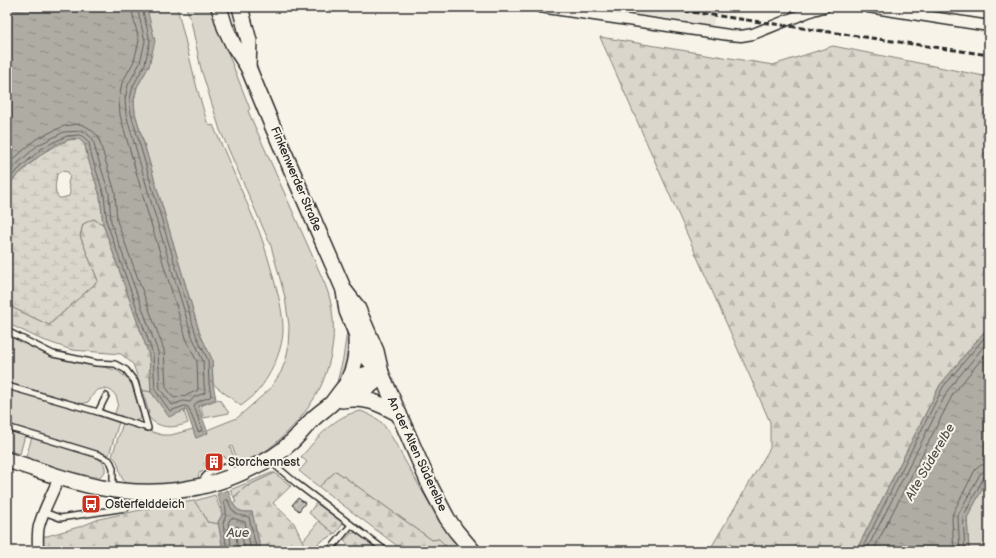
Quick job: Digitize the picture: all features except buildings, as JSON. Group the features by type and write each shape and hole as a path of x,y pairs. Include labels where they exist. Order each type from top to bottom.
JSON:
{"main road":[{"name":"Finkenwerder Straße","path":"219,7 232,44 248,67 344,290 357,307 376,351 381,373"},
{"name":"Finkenwerder Straße","path":"240,7 249,42 248,67"},
{"name":"Finkenwerder Straße","path":"344,290 347,311 365,354 381,373"},
{"path":"337,402 352,374 356,353 356,333"},
{"path":"346,385 364,375 370,373 381,373"},
{"path":"7,460 60,477 112,490 156,493 188,490 214,484 238,476 288,446 311,421 337,402 370,386 381,373"},
{"name":"An der Alten Süderelbe","path":"381,373 440,506 456,531 473,551"},
{"path":"337,402 352,398 365,400 382,405 399,414"}],"street":[{"path":"540,7 741,36 753,34 824,7"},
{"path":"868,7 989,26"},
{"path":"38,551 39,527 60,477"}],"lane":[{"path":"7,331 53,354 96,363 115,364 126,370 135,382 148,428 7,386"},
{"path":"98,412 106,396"},
{"path":"7,427 99,455 109,460 113,468 114,480 112,490"},
{"path":"268,459 296,484 386,551"},
{"path":"44,512 60,518 126,508"},
{"path":"330,550 351,525"}],"shaded area":[{"path":"590,7 716,7 713,26"}],"green space":[{"path":"146,7 177,7 207,122 211,126 213,125 259,231 279,298 283,330 277,357 263,385 241,406 213,384 212,359 200,334 135,113 134,100 137,87 149,66"},
{"path":"186,7 211,7 250,109 248,111 327,290 333,318 332,346 322,383 308,408 285,435 251,461 239,465 232,446 230,447 235,461 233,462 224,456 204,463 206,468 199,473 198,478 169,484 129,485 122,478 117,462 112,456 123,423 162,435 171,435 193,429 196,438 208,433 207,430 237,418 270,389 281,372 288,349 289,326 285,297 271,246 220,130 201,69 191,21"},
{"path":"600,37 773,65 833,46 989,77 989,326 940,385 856,551 709,551 770,448 770,422"},
{"path":"79,139 85,145 100,196 103,224 93,219 83,224 80,236 98,281 49,325 7,305 7,185 44,152 68,140","holes":["62,171 68,172 70,176 68,183 70,190 69,196 59,198 55,189 57,174"]},
{"path":"93,219 103,224 149,355 151,392 142,390 133,364 121,354 72,350 40,339 7,323 7,305 49,325 98,281 80,236 83,224"},
{"path":"347,331 351,345 349,366 336,386 343,359"},
{"path":"7,335 50,356 118,371 129,380 132,386 141,418 136,421 114,415 118,401 112,391 106,389 96,391 88,402 81,404 7,382"},
{"path":"7,386 119,422 109,455 7,425"},
{"path":"142,390 151,392 169,416 184,411 188,423 171,427 160,425 151,420 147,415 149,413"},
{"path":"219,399 229,413 204,418 200,406"},
{"path":"361,411 376,418 384,425 434,510 464,551 451,551 439,539 432,540 336,471 319,487 299,471 307,462 301,457 327,428 351,413"},
{"path":"7,430 25,435 20,454 7,450"},
{"path":"32,437 95,457 103,463 105,472 99,477 93,477 64,470 26,457"},
{"path":"336,471 432,540 439,539 451,551 404,551 319,487"},
{"path":"271,473 275,473 247,486 234,497 230,490"},
{"path":"275,473 291,486 273,503 294,523 307,551 261,551 252,512 241,511 236,508 233,503 236,502 234,497 247,486"},
{"path":"989,476 989,551 968,551 967,518"},
{"path":"215,495 222,515 218,522 219,524 207,522 194,501"},
{"path":"194,501 207,522 219,524 223,551 43,551 42,536 47,536 82,526 99,519 159,506"},
{"path":"316,503 342,522 342,525 335,534 309,513"},
{"path":"319,521 335,534 318,543 322,551 307,551 302,542"},
{"path":"356,532 381,551 355,551 344,541 350,534"}],"water":[{"path":"7,7 146,7 147,9 155,41 149,66 137,87 134,100 135,113 200,334 212,359 213,384 216,399 198,406 208,433 196,438 186,410 169,417 151,392 149,355 103,224 100,196 85,145 79,139 72,139 50,148 7,185"},
{"name":"Alte Süderelbe","path":"989,326 989,476 967,518 968,551 856,551 940,385"},
{"name":"Aue","path":"228,490 235,507 241,511 252,512 261,551 223,551 218,522 222,515 222,509 217,494"}],"railway":[{"path":"657,7 989,55"}],"place":[{"name":"Storchennest","path":"214,462"},
{"name":"Osterfelddeich","path":"91,504"}]}
